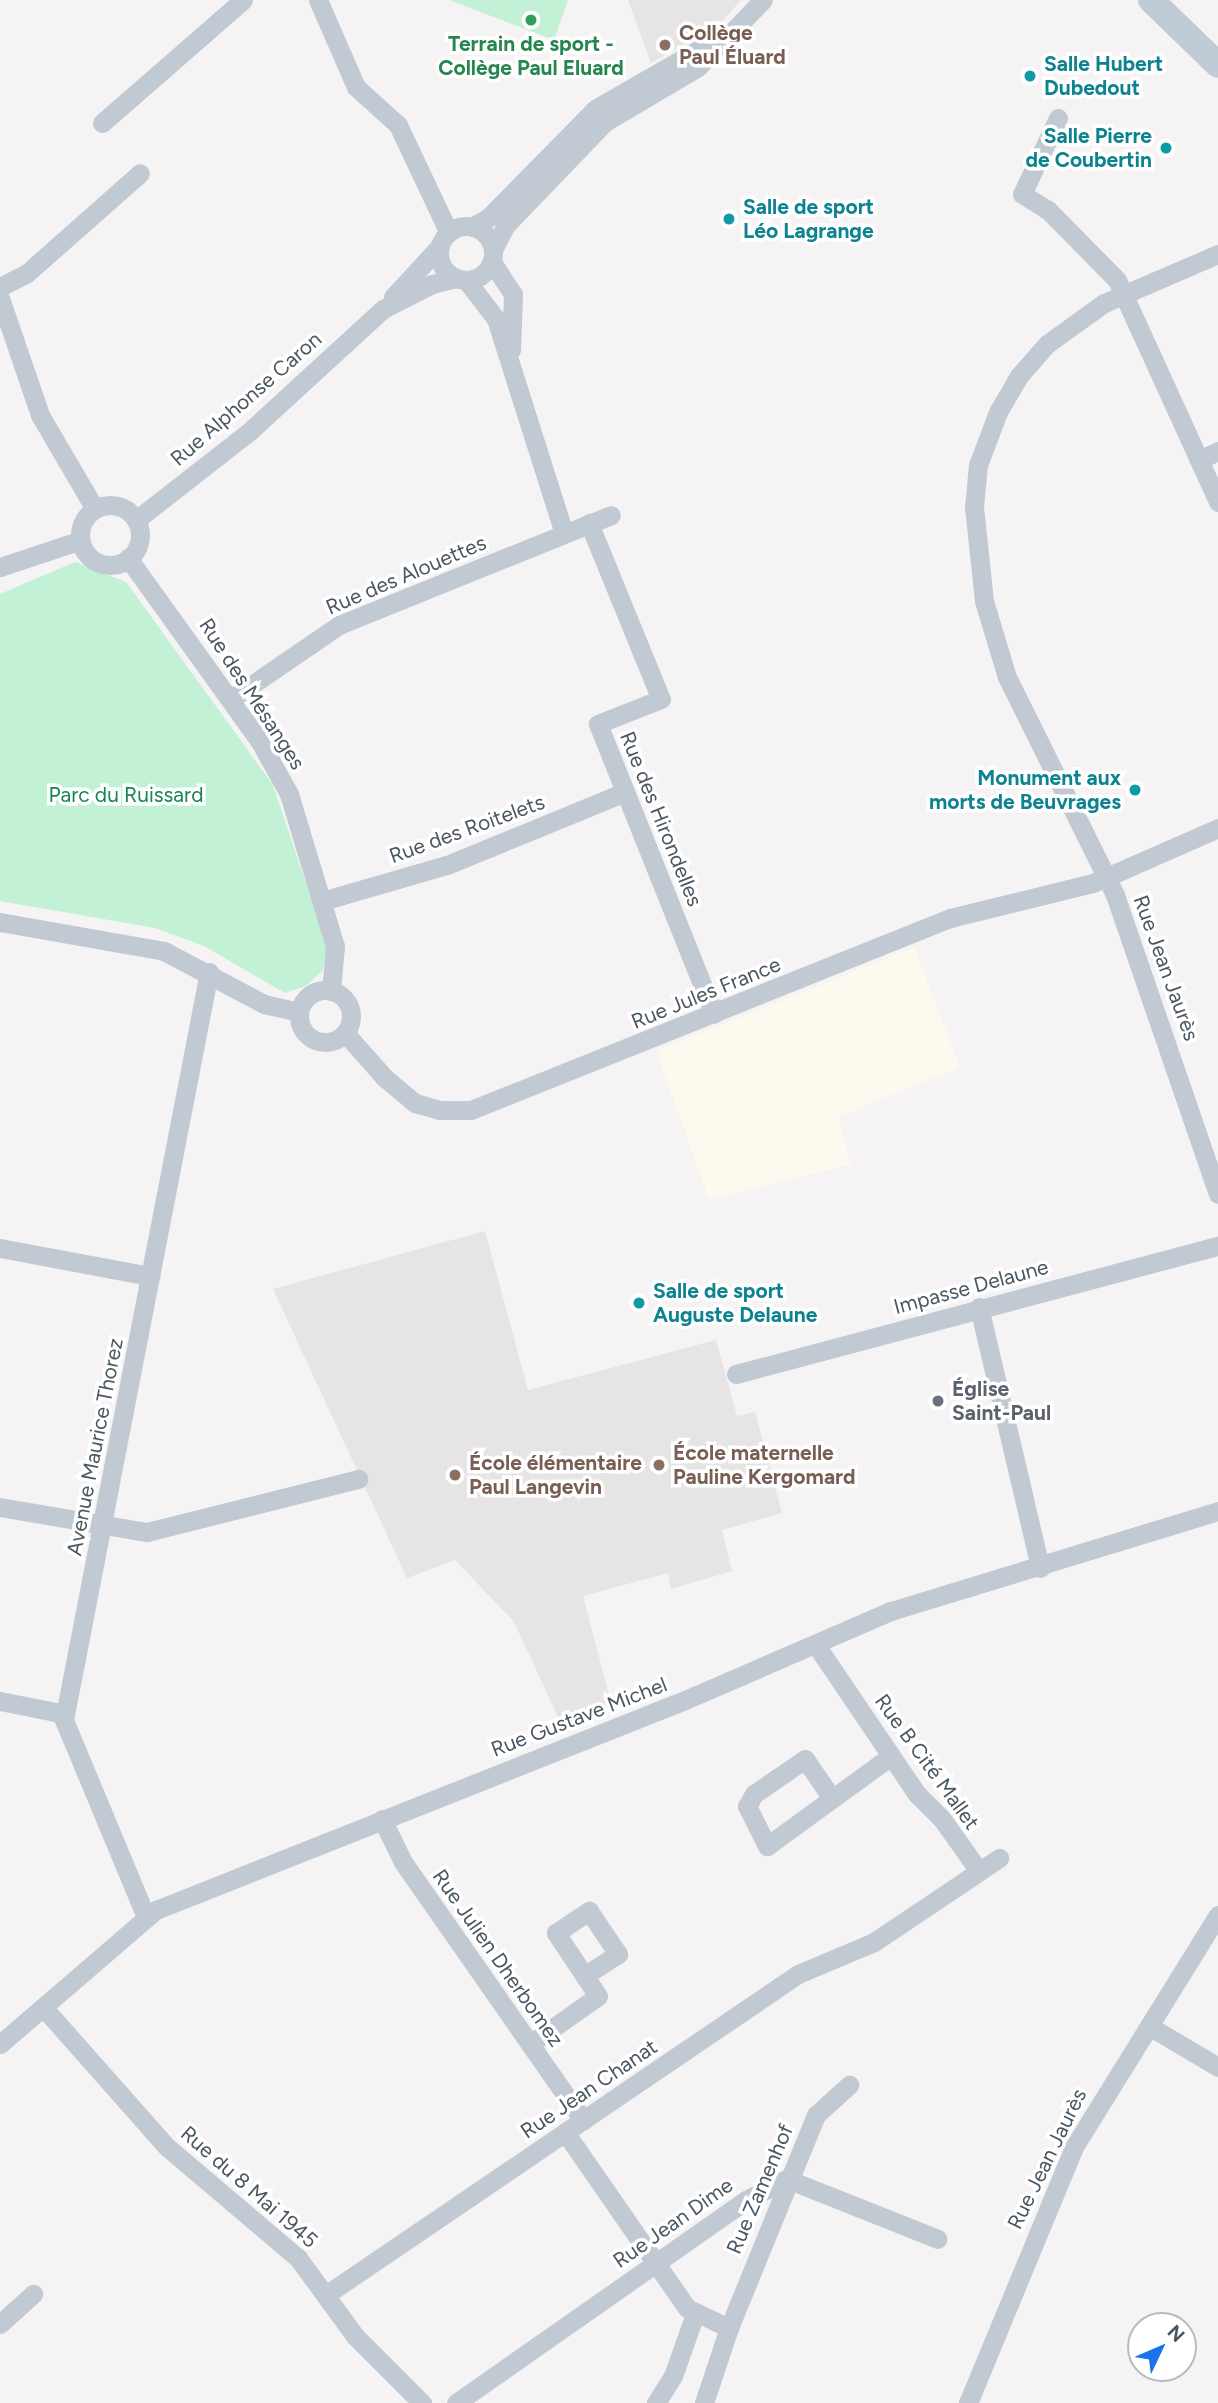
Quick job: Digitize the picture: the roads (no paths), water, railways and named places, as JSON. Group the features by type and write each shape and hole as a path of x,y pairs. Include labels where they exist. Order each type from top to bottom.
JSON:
{"street":[{"path":"102,124 243,0"},
{"path":"318,0 356,87 398,125 445,239 442,265 461,279 493,312 512,361 564,534"},
{"path":"461,279 480,277 505,226 605,122 689,74 763,0"},
{"path":"1151,0 1218,65"},
{"path":"1168,0 1218,48"},
{"path":"445,239 494,213 595,109 737,27"},
{"path":"1058,118 1022,194 1055,216 1112,273 1218,502"},
{"path":"0,287 26,274 140,173"},
{"path":"472,227 486,235 492,256 514,299 512,361"},
{"name":"Rue Alphonse Caron","path":"136,520 257,425 383,309 445,239"},
{"name":"Rue Jean Jaurès","path":"1218,254 1124,294 1070,324 1019,376 985,442 974,492 980,581 995,644 1017,701 1108,878 1152,993 1218,1194"},
{"name":"Rue Alphonse Caron","path":"383,309 425,287 461,279"},
{"path":"0,298 40,415 95,509"},
{"path":"1199,460 1218,451"},
{"path":"118,506 136,520 139,543 128,558 116,564 97,562 81,540 83,522 95,509 118,506"},
{"name":"Rue des Alouettes","path":"231,699 339,625 611,515"},
{"name":"Rue des Hirondelles","path":"589,523 660,699 598,724 715,1014"},
{"path":"0,567 81,540"},
{"name":"Rue des Mésanges","path":"128,558 231,699 289,794 337,956 331,991"},
{"name":"Rue des Roitelets","path":"322,901 435,869 625,792"},
{"name":"Rue Jules France","path":"345,1033 408,1098 432,1109 464,1111 715,1014 961,914 1108,878 1218,828"},
{"path":"0,922 154,949 209,972 264,1004 299,1012"},
{"name":"Avenue Maurice Thorez","path":"146,1917 67,1732 65,1714 209,972"},
{"path":"331,991 342,996 350,1010 345,1033 328,1042 312,1040 301,1028 299,1012 309,995 331,991"},
{"name":"Impasse Delaune","path":"736,1374 979,1307 1218,1246"},
{"path":"0,1248 150,1276"},
{"path":"979,1307 1040,1567"},
{"path":"0,1507 103,1528 157,1530 358,1479"},
{"name":"Rue Gustave Michel","path":"0,2044 146,1917 816,1645 891,1611 1218,1511"},
{"name":"Rue B Cité Mallet","path":"816,1645 891,1756 979,1871"},
{"path":"0,1701 65,1714"},
{"path":"831,1797 805,1759 754,1794 747,1806 767,1846 798,1827 807,1814 891,1756"},
{"name":"Rue Julien Dherbomez","path":"382,1819 397,1852 583,2120"},
{"path":"979,1871 999,1858"},
{"name":"Rue Jean Chanat","path":"327,2294 798,1974 885,1935 979,1871"},
{"name":"Rue Jean Jaurès","path":"968,2403 1063,2170 1218,1915"},
{"path":"530,2044 598,1996 584,1976"},
{"name":"Rue du 8 Mai 1945","path":"43,2007 167,2147 277,2238 327,2294 355,2336 422,2403"},
{"path":"1149,2026 1218,2067"},
{"name":"Rue Zamenhof","path":"704,2403 729,2328 787,2179 820,2109 849,2085"},
{"path":"565,2133 656,2264 695,2314 729,2328"},
{"path":"787,2179 938,2239"},
{"name":"Rue Jean Dime","path":"456,2403 746,2200 787,2179"},
{"path":"0,2323 33,2294"},
{"path":"656,2403 673,2376 695,2314"}],"place":[{"name":"Terrain de sport - Collège Paul Eluard","path":"531,20"},
{"name":"Collège Paul Éluard","path":"665,45"},
{"name":"Salle Hubert Dubedout","path":"1030,76"},
{"name":"Salle Pierre de Coubertin","path":"1166,148"},
{"name":"Salle de sport Léo Lagrange","path":"729,219"},
{"name":"Monument aux morts de Beuvrages","path":"1135,790"},
{"name":"Salle de sport Auguste Delaune","path":"639,1303"},
{"name":"Église Saint-Paul","path":"938,1401"},
{"name":"École maternelle Pauline Kergomard","path":"659,1465"},
{"name":"École élémentaire Paul Langevin","path":"455,1475"}],"park label":[{"name":"Parc du Ruissard","path":"126,795"}]}
